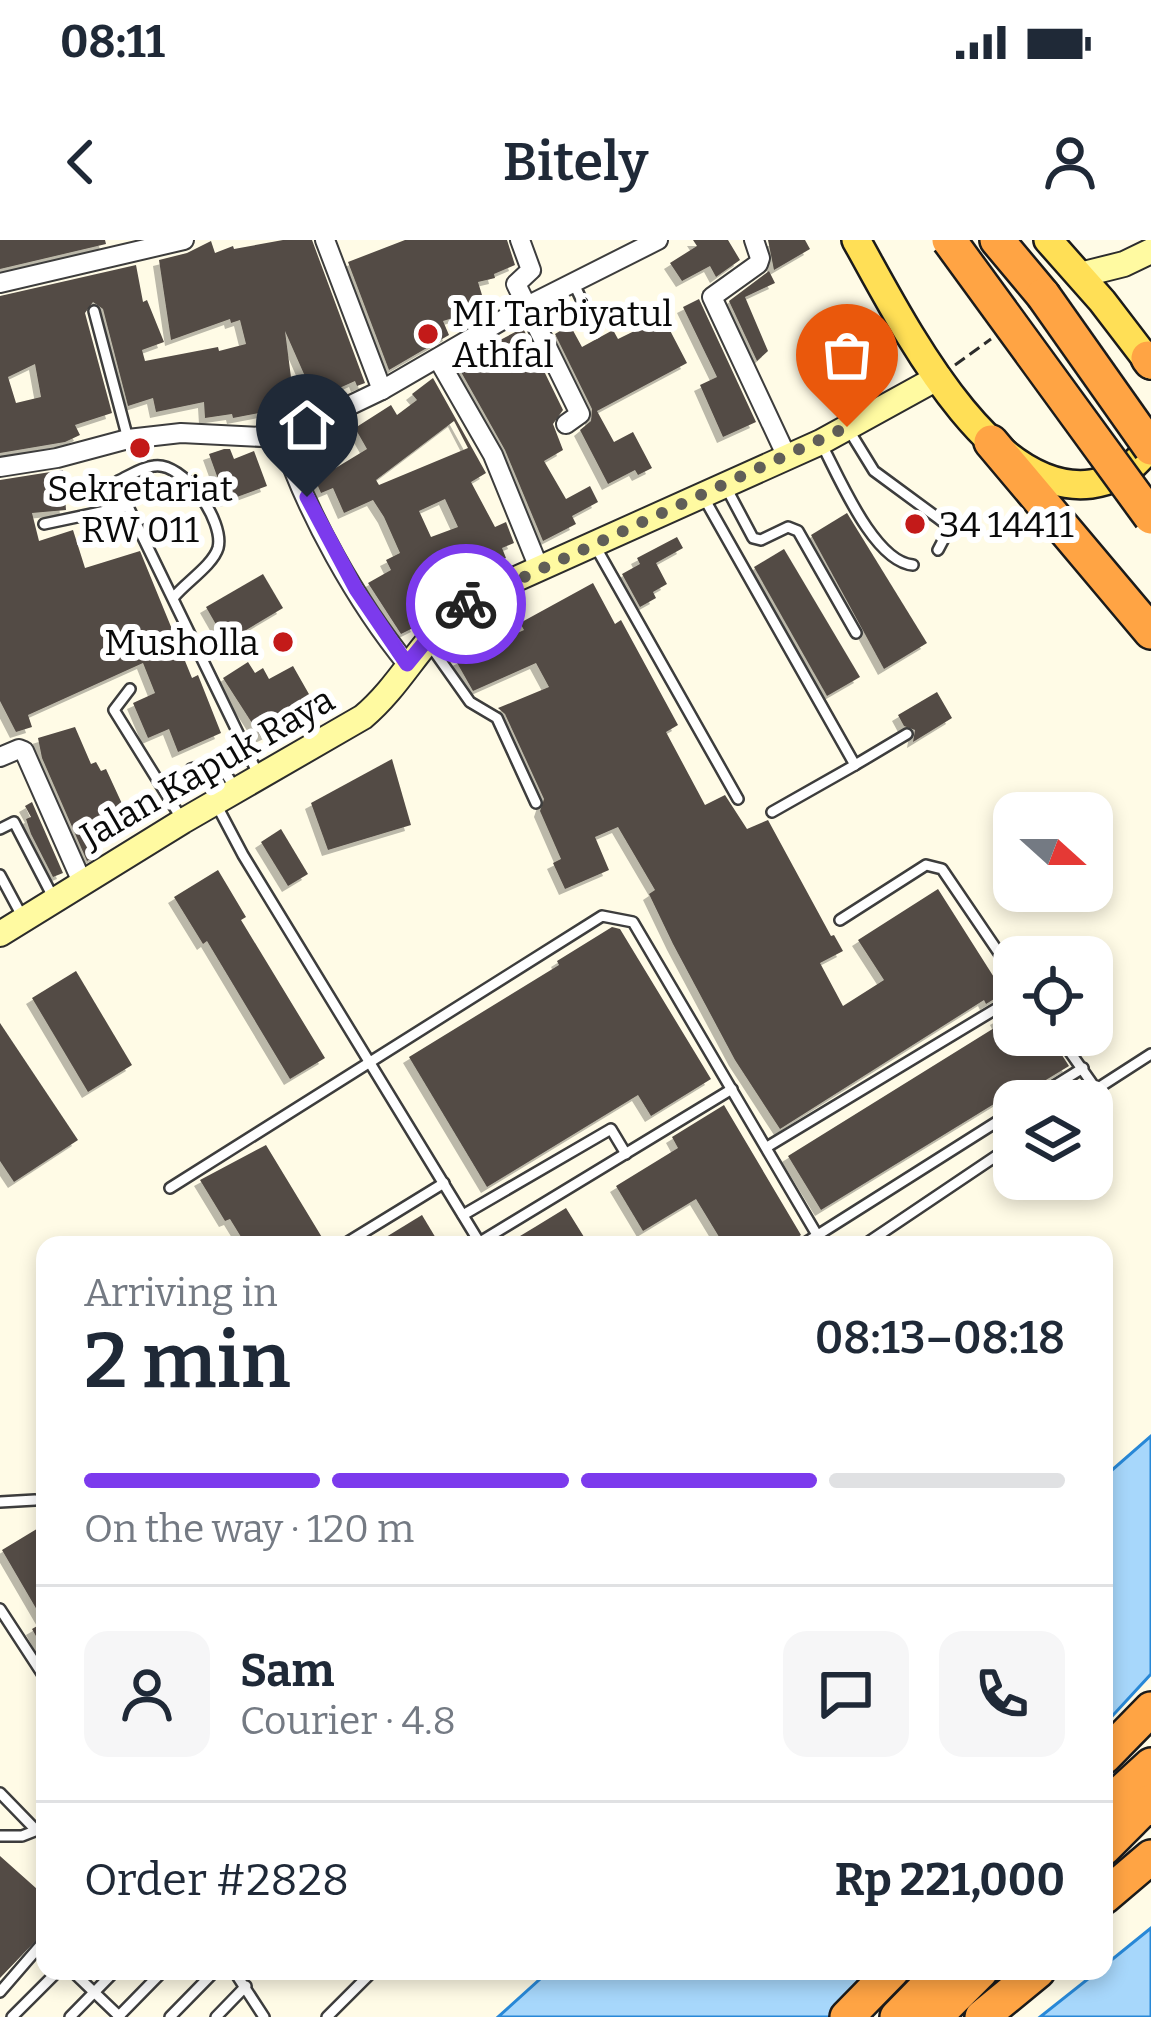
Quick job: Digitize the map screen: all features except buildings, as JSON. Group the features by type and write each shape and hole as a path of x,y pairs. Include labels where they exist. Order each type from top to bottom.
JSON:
{"highway":[{"path":"949,240 1151,517"},
{"path":"997,240 1151,419"},
{"path":"1042,295 1151,446"},
{"path":"991,442 1151,632"},
{"path":"1113,1747 1151,1709"},
{"path":"1113,1800 1151,1765"},
{"path":"1113,1839 1151,1801"},
{"path":"1113,1889 1151,1857"},
{"path":"1113,1909 1151,1879"},
{"path":"847,2017 883,1980"},
{"path":"897,2017 933,1980"},
{"path":"934,2017 972,1980"},
{"path":"980,2017 1016,1980"},
{"path":"980,2017 1027,1980"}],"main road":[{"path":"1048,240 1150,362"},
{"path":"863,245 939,376 991,442 1031,472 1078,485 1099,483 1123,473 1151,446"},
{"path":"1080,275 1124,264 1151,251"},
{"path":"1102,301 1124,264"},
{"name":"Jalan Kapuk Raya","path":"0,934 363,717 425,640 458,608 787,458 939,376"}],"street":[{"path":"0,283 184,240"},
{"path":"325,240 382,390"},
{"path":"520,240 531,270 516,284 580,414 566,424"},
{"path":"0,467 128,439 181,433 282,439 658,240"},
{"path":"754,240 758,264 712,296 787,458"},
{"path":"438,359 493,455 539,568"},
{"path":"282,439 292,468 356,589 407,664"},
{"path":"0,757 19,749 24,752 82,882"}],"lane":[{"path":"573,282 594,326"},
{"path":"94,311 128,439"},
{"path":"847,427 874,471 946,524 938,550"},
{"path":"820,442 878,542 898,562 913,566"},
{"path":"174,597 216,554 220,543 210,509 188,481 168,467 153,466 118,481 259,777"},
{"path":"714,490 753,538 761,540 788,527 798,531 856,633"},
{"path":"714,490 855,765"},
{"path":"44,524 129,506"},
{"path":"594,544 738,799"},
{"path":"425,640 470,702 497,718 536,803"},
{"path":"130,688 114,710 183,821"},
{"path":"772,812 908,734"},
{"path":"191,770 218,760 243,855 476,1236"},
{"path":"0,829 14,822 55,899"},
{"path":"840,920 926,865 935,866 942,869 993,944"},
{"path":"0,875 23,919"},
{"path":"170,1188 602,916 621,917 633,922 818,1236"},
{"path":"767,1147 993,1011"},
{"path":"1110,1080 1151,1054"},
{"path":"1074,1056 1091,1080"},
{"path":"1063,1080 1083,1067"},
{"path":"494,1236 732,1089"},
{"path":"826,1236 993,1125"},
{"path":"463,1215 611,1129 626,1154"},
{"path":"877,1236 993,1158"},
{"path":"365,1236 443,1183"},
{"path":"0,1502 35,1500"},
{"path":"0,1609 36,1664"},
{"path":"0,1793 36,1824"},
{"path":"0,1836 22,1836 36,1829"},
{"path":"0,1992 36,1950"},
{"path":"12,2017 49,1980"},
{"path":"81,1980 119,2017 154,1980"},
{"path":"70,2017 106,1980"},
{"path":"170,2017 205,1980"},
{"path":"241,1980 264,2017"},
{"path":"328,2017 364,1980"},
{"path":"216,2017 246,1986"}],"water":[{"path":"1151,1436 1151,1674 1113,1715 1113,1469"},
{"path":"1151,1928 1151,2017 1040,2017 1087,1980 1113,1980 1113,1959"},
{"path":"539,1980 868,1980 834,2017 498,2017"}],"way so far":[{"path":"466,604 847,427"}],"place":[{"name":"MI Tarbiyatul Athfal","path":"428,334"},
{"name":"Sekretariat RW 011","path":"140,448"},
{"name":"34 14411","path":"915,524"},
{"name":"Musholla","path":"283,642"}],"route":[{"path":"307,497 356,589 407,664 439,625 466,604"}]}
